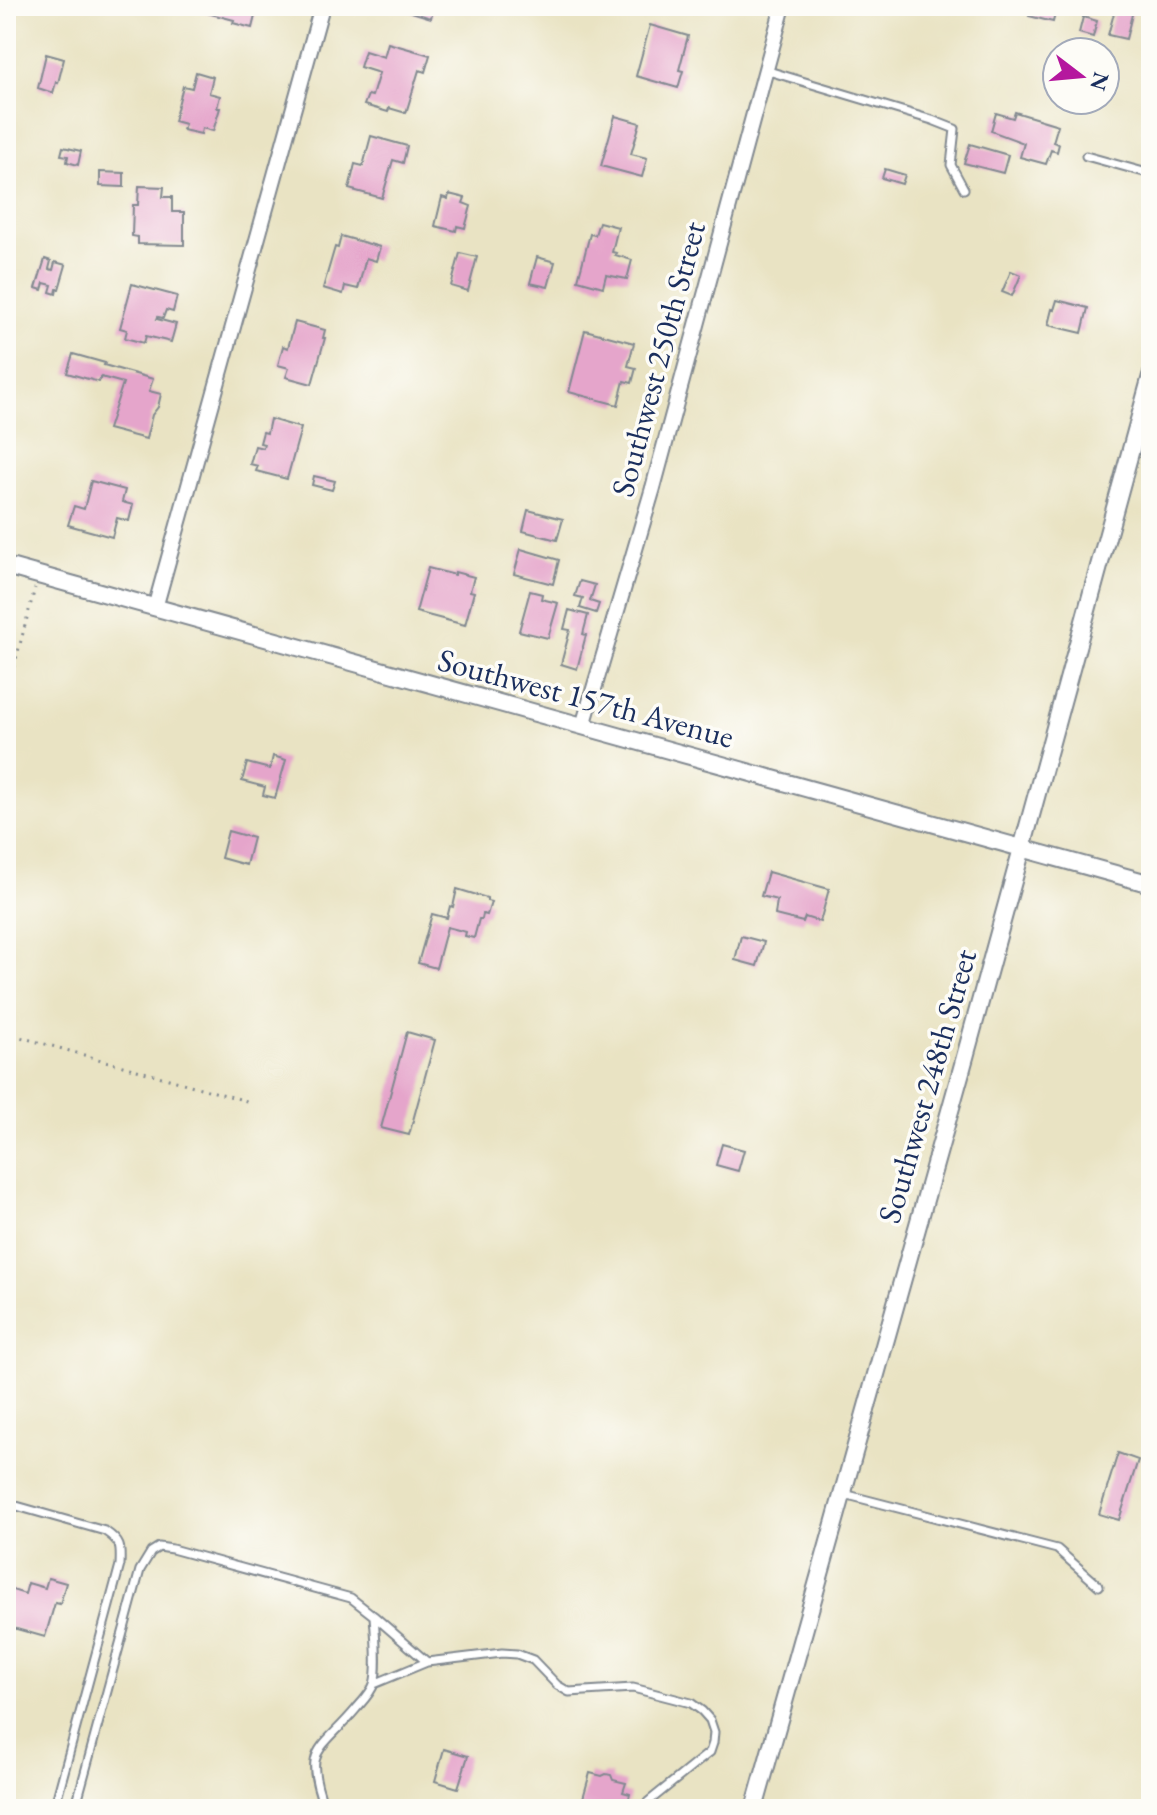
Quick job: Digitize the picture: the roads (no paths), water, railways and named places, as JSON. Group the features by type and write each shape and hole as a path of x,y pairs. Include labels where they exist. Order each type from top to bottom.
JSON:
{"street":[{"path":"155,608 322,6"},
{"name":"Southwest 250th Street","path":"583,726 653,488 783,6"},
{"name":"Southwest 248th Street","path":"754,1809 1151,376"},
{"name":"Southwest 157th Avenue","path":"6,566 1151,884"}],"lane":[{"path":"765,70 955,129 951,165 964,189"},
{"path":"1086,156 1151,174"},
{"path":"842,1494 1057,1549 1099,1586"},
{"path":"6,1503 105,1531 121,1547 120,1565 55,1805 75,1808 140,1570 151,1552 159,1547 351,1598 427,1662"},
{"path":"109,1607 128,1612"},
{"path":"325,1809 315,1783 314,1760 323,1742 345,1722 374,1684 374,1616"},
{"path":"374,1684 427,1662 502,1653 533,1660 557,1685 569,1692 633,1688 691,1703 710,1720 714,1732 710,1752 648,1802 646,1809"}]}
